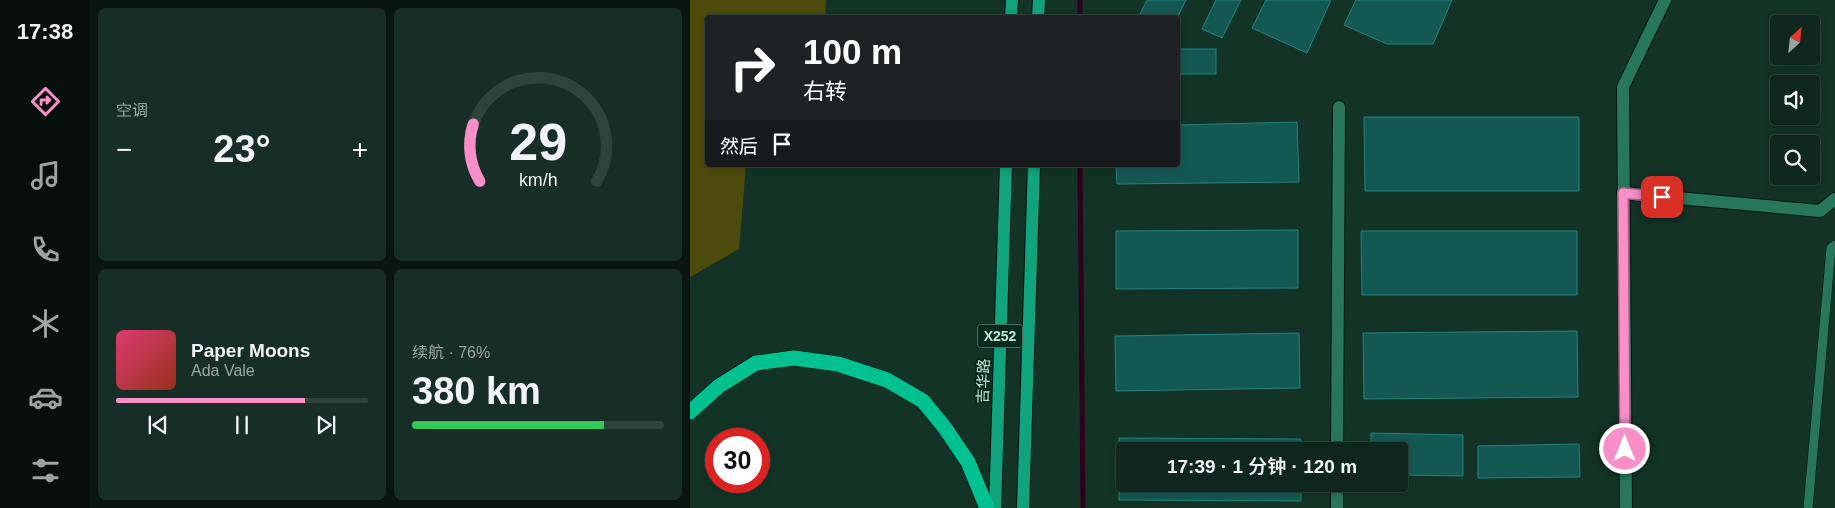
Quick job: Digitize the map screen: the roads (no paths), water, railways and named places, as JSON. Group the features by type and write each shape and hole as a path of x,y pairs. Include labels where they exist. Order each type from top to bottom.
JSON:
{"highway":[{"path":"690,412 719,386 756,364 794,358 838,364 887,380 923,401 968,462 987,508"}],"main road":[{"path":"1011,15 1012,0"},
{"path":"1038,15 1039,0"},
{"name":"吉华路","path":"994,508 1006,167"},
{"name":"X252","path":"1023,508 1034,167"}],"street":[{"path":"1626,508 1623,87 1665,0"},
{"path":"1337,442 1339,107"},
{"path":"1623,193 1820,211 1835,199"},
{"path":"1337,492 1337,508"}],"lane":[{"path":"1808,508 1831,248 1835,244"}],"waterway":[{"path":"1080,0 1080,15"},
{"path":"1080,167 1083,508"}]}
